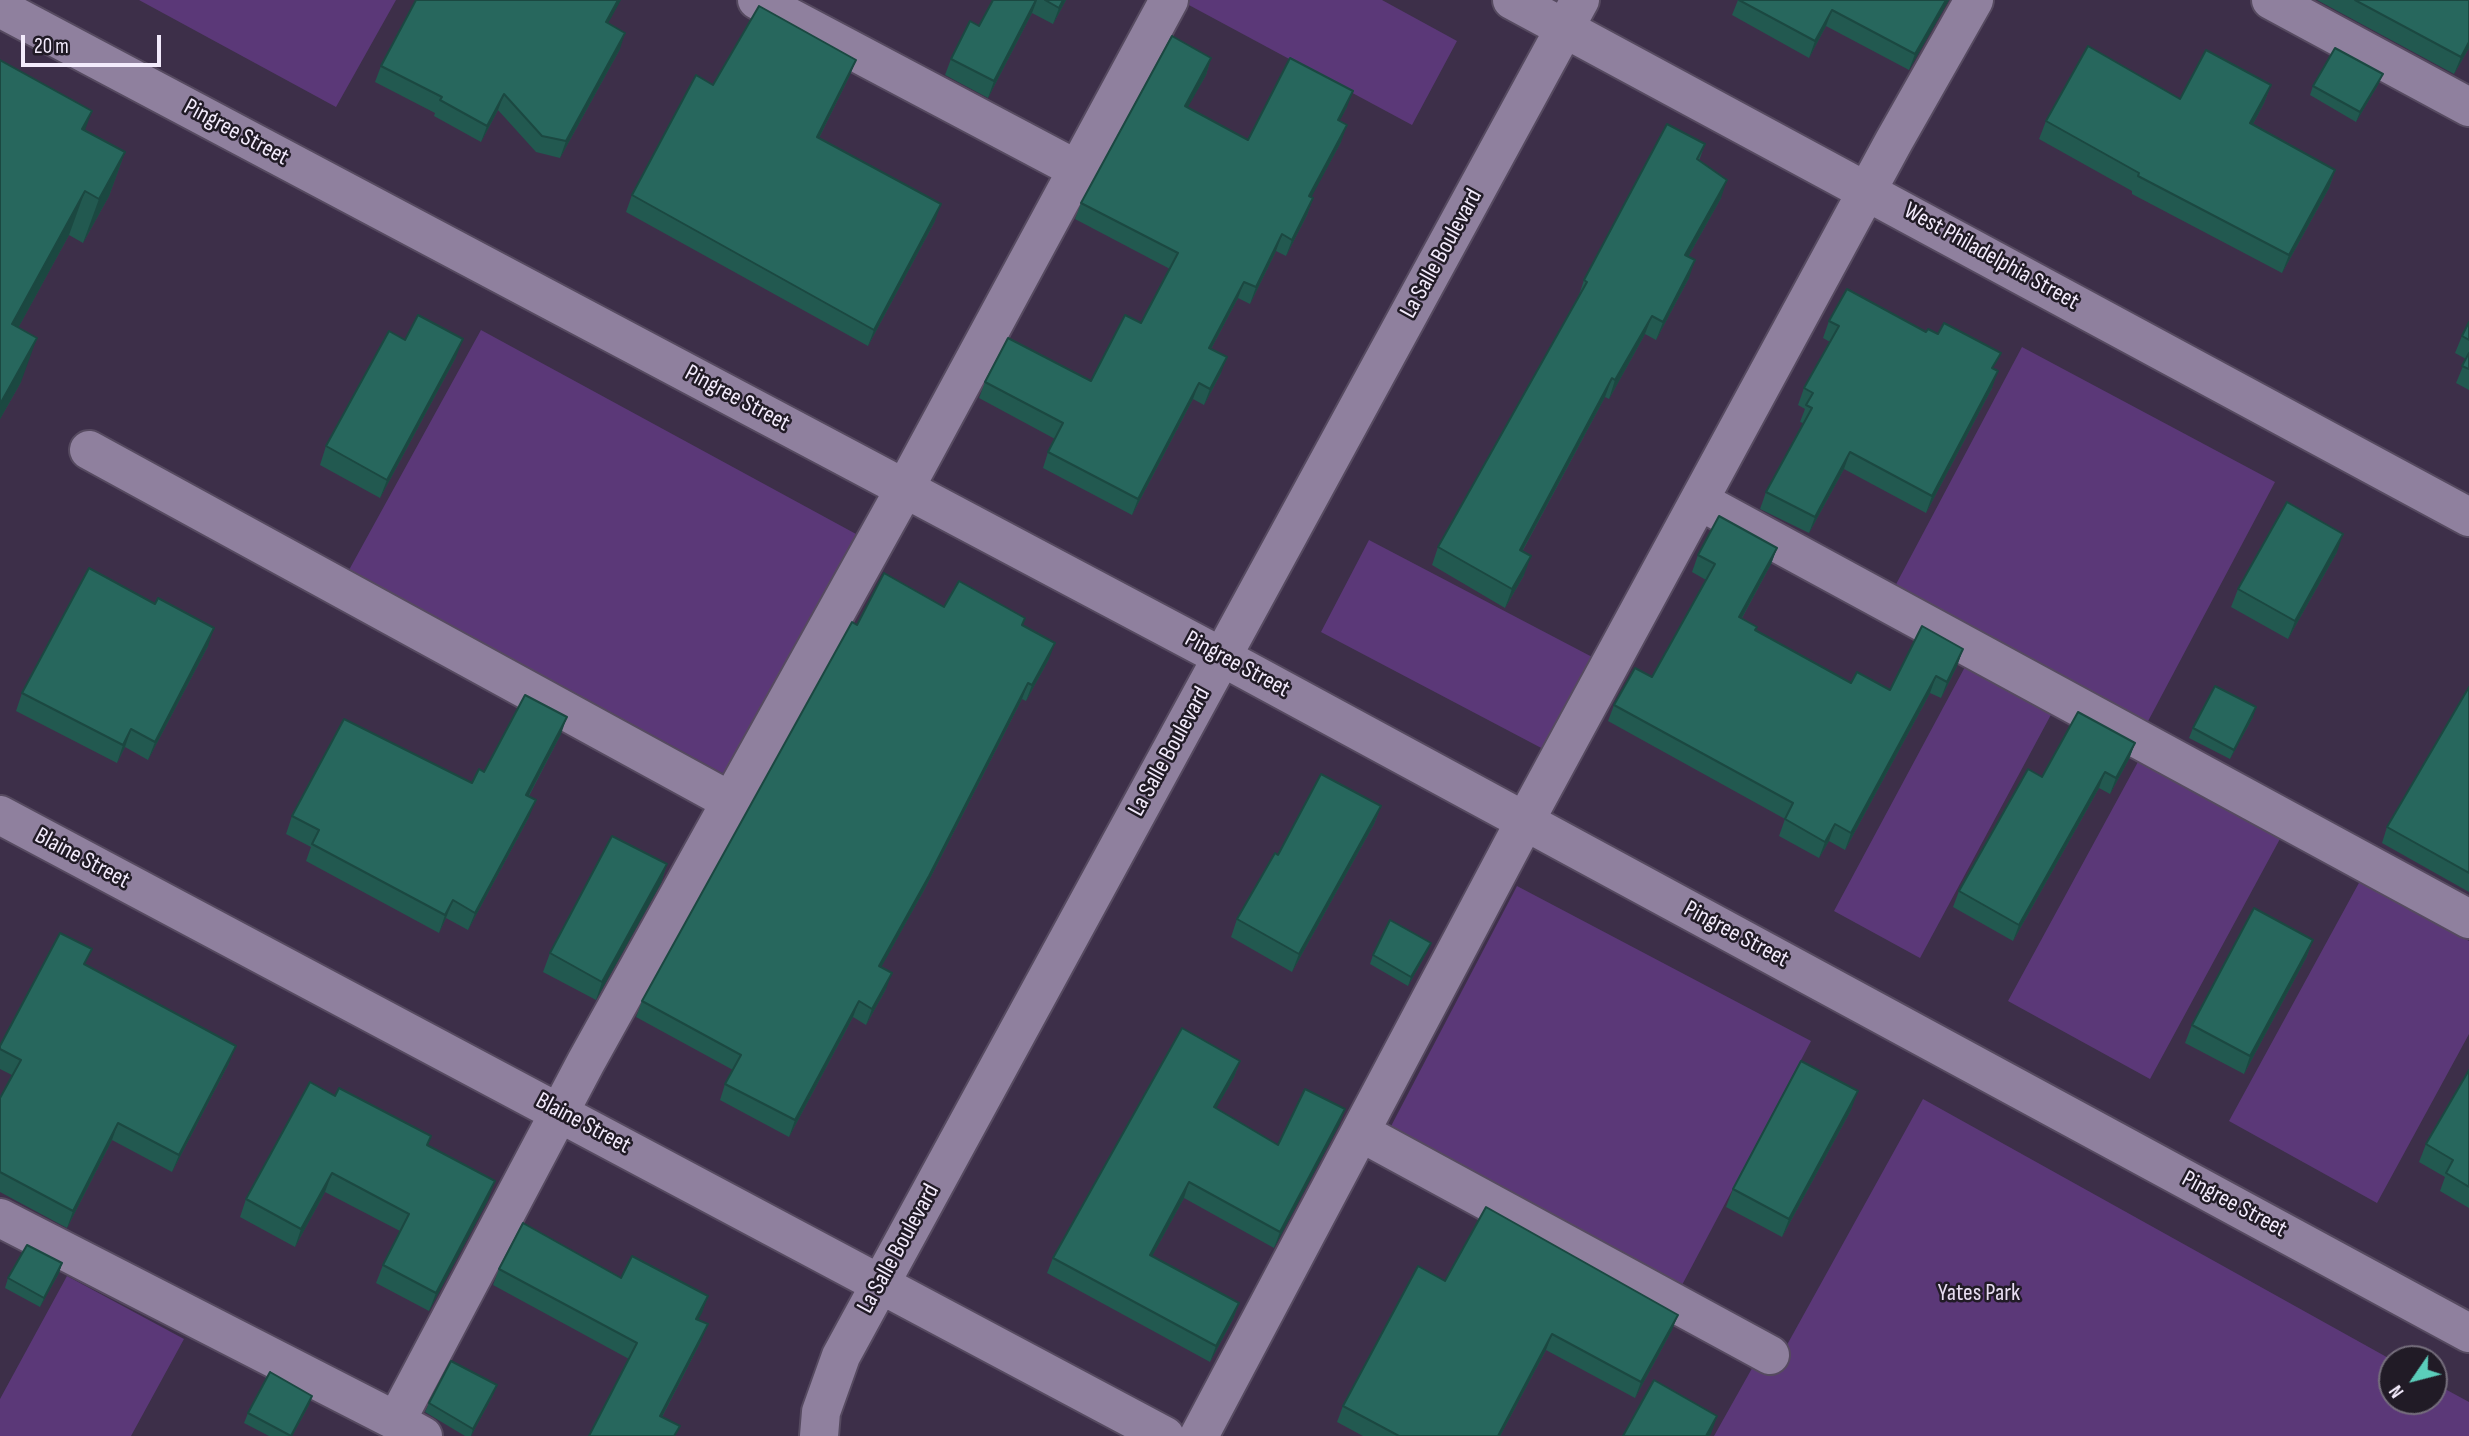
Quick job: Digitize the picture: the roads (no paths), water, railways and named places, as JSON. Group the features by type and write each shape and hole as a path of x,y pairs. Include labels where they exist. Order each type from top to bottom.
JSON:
{"street":[{"path":"757,0 1076,169"},
{"path":"0,1218 410,1428 559,1111 905,488 1169,0"},
{"name":"West Philadelphia Street","path":"1512,0 1572,14 1868,190 2469,517"},
{"path":"1199,1436 1525,821 1974,0"},
{"path":"2271,0 2469,107"},
{"name":"Pingree Street","path":"0,8 1222,657 2469,1333"},
{"name":"La Salle Boulevard","path":"818,1436 821,1412 841,1356 1572,14"},
{"path":"89,450 730,801"},
{"path":"1700,501 2469,919"},
{"name":"Blaine Street","path":"0,816 559,1111 1165,1436"},
{"path":"1360,1132 1770,1355"}],"park label":[{"name":"Yates Park","path":"1979,1294"}]}
